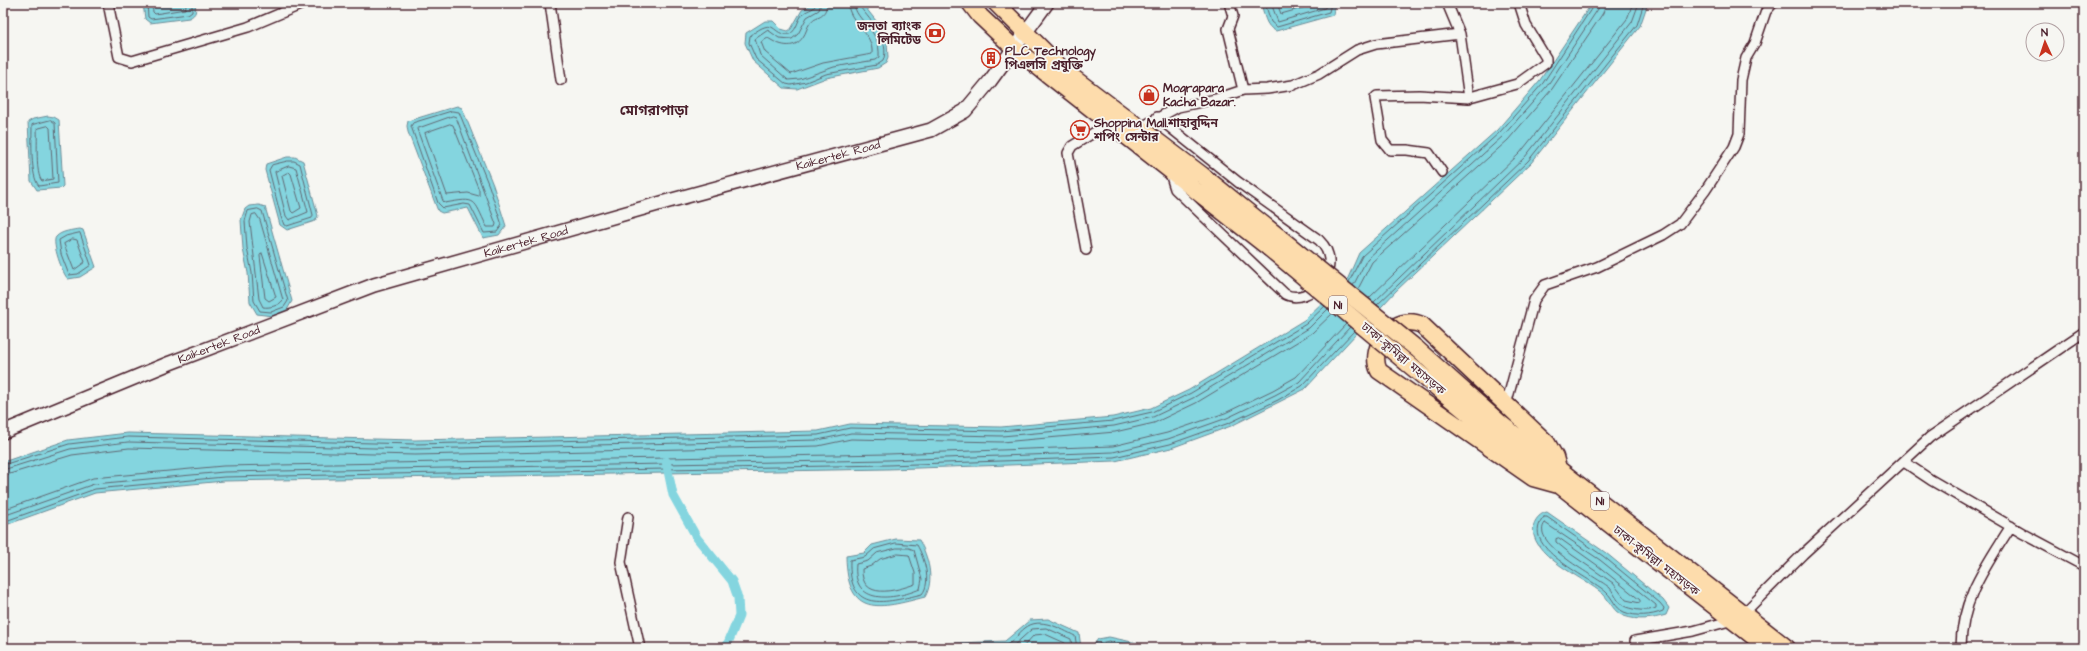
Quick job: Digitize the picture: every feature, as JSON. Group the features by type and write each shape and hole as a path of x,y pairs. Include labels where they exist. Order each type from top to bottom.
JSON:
{"highway":[{"name":"ঢাকা–কুমিল্লা মহাসড়ক","path":"970,3 980,16 1014,48 1108,124 1169,170 1274,242 1417,349 1500,422 1738,617 1768,648"},
{"name":"ঢাকা–কুমিল্লা মহাসড়ক","path":"996,3 1026,29 1063,70 1223,192 1274,242 1407,363 1562,486 1738,617 1787,648"},
{"path":"1005,3 1026,29 1152,120 1223,192"},
{"path":"1558,468 1555,457 1547,443 1422,325 1415,322 1399,323 1394,326 1379,345 1376,358 1379,371 1533,478 1562,486"}],"main road":[{"name":"Kaikertek Road","path":"3,432 184,358 374,285 665,202 931,130 965,111 990,81 1026,29 1047,3"}],"street":[{"path":"108,3 119,57 132,61 248,27 305,3"},
{"path":"550,3 561,80"},
{"path":"1229,3 1233,16 1228,29 1243,90"},
{"path":"1447,3 1460,34 1470,97"},
{"path":"1442,172 1429,153 1407,150 1390,150 1382,140 1375,98 1377,96 1397,95 1467,98 1517,84 1546,63 1546,58 1526,25 1519,3"},
{"path":"1506,405 1534,300 1545,285 1597,267 1663,235 1680,224 1705,191 1734,148 1739,134 1741,80 1746,58 1755,43 1766,11 1773,3"},
{"path":"1169,170 1175,189 1284,294 1293,298 1302,296 1311,291 1324,278 1331,260 1328,250 1319,240 1152,120 1178,107 1243,90 1267,89 1293,84 1319,74 1358,50 1376,44 1460,34"},
{"path":"1086,250 1068,154 1072,146 1108,124"},
{"path":"1635,641 1693,631 1738,617 1803,554 1930,437 2084,332"},
{"path":"1904,462 1931,480 2084,566"},
{"path":"628,517 622,562 640,648"},
{"path":"1961,648 1964,613 1977,582 2011,526"}],"water":[{"path":"143,3 195,3 196,8 193,15 189,18 150,23 145,19"},
{"path":"815,3 862,3 884,31 887,41 888,58 886,63 878,68 826,78 797,89 784,88 753,61 745,43 746,33 765,21 773,21 781,29 788,31 791,29 802,10"},
{"path":"1261,3 1335,3 1333,15 1276,31 1267,23"},
{"path":"1592,3 1648,3 1640,26 1531,163 1396,291 1305,389 1231,426 1171,448 1115,461 1009,465 888,469 224,481 95,493 3,526 3,462 68,440 128,433 415,440 818,431 850,424 1001,427 1113,417 1151,408 1189,390 1304,320 1348,278 1359,253 1497,130 1540,80"},
{"path":"457,106 462,108 493,185 506,226 499,235 483,238 468,208 442,213 438,211 408,132 408,121"},
{"path":"48,116 59,120 63,186 61,188 37,190 31,181 28,122 33,119"},
{"path":"287,157 295,157 303,161 318,216 315,221 287,230 280,225 265,170 266,164"},
{"path":"259,205 265,207 292,301 287,310 272,316 257,314 250,302 248,273 243,249 241,220 245,209 249,206"},
{"path":"80,229 83,230 96,267 80,277 68,279 58,258 55,240 61,233"},
{"path":"1547,512 1606,553 1663,600 1669,608 1666,615 1640,619 1629,618 1620,614 1603,594 1547,555 1539,546 1534,535 1534,524 1541,515"},
{"path":"896,539 919,540 925,553 930,576 930,583 925,597 880,606 869,604 859,599 852,590 848,576 846,556 864,553 872,545"},
{"path":"1048,619 1079,633 1081,648 931,648 937,644 1005,641 1030,620"},
{"path":"1109,637 1160,648 1091,648 1098,639"}],"waterway":[{"path":"666,461 673,495 697,538 732,581 738,598 739,616 726,648"}],"place":[{"name":"জনতা ব্যাংক লিমিটেড","path":"935,33"},
{"name":"PLC Technology পিএলসি প্রযুক্তি","path":"991,58"},
{"name":"Mograpara Kacha Bazar.","path":"1149,95"},
{"name":"Shopping Mall.শাহাবুদ্দিন শপিং সেন্টার","path":"1080,130"}],"district":[{"name":"মোগরাপাড়া","path":"654,111"}]}
